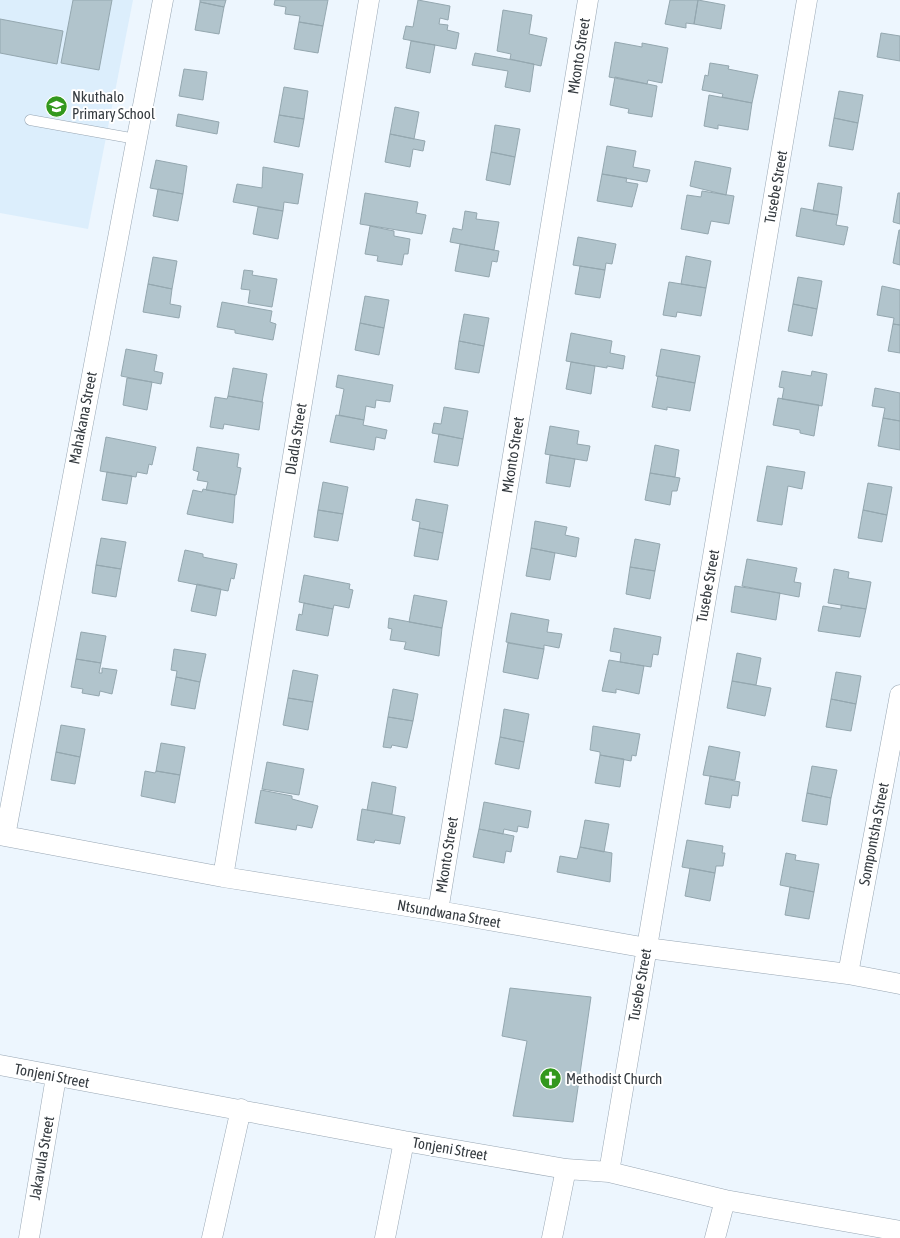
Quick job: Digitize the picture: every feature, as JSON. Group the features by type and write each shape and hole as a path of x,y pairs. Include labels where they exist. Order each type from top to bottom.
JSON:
{"street":[{"name":"Mahakana Street","path":"2,836 163,0"},
{"name":"Dladla Street","path":"223,877 369,0"},
{"name":"Mkonto Street","path":"438,911 588,0"},
{"name":"Tusebe Street","path":"609,1172 807,0"},
{"name":"Sompontsha Street","path":"848,974 900,695"},
{"name":"Ntsundwana Street","path":"2,836 223,877 438,911 647,948 848,974 900,984"},
{"name":"Tonjeni Street","path":"0,1065 404,1141 566,1169 609,1172 725,1200 879,1233 900,1231"},
{"name":"Jakavula Street","path":"28,1238 56,1077"},
{"path":"212,1238 241,1109"},
{"path":"385,1238 404,1141"},
{"path":"552,1238 566,1169"},
{"path":"715,1238 725,1200"}],"lane":[{"path":"30,120 136,139"}],"shaded area":[{"name":"Nkuthalo Primary School","path":"0,0 133,0 88,229 0,213"}],"building":[{"path":"73,0 112,0 99,70 61,63"},
{"path":"200,0 226,0 224,7 200,2"},
{"path":"275,0 328,0 323,26 299,22 300,16 285,14 286,7 274,5"},
{"path":"418,0 450,6 448,20 440,18 439,24 448,25 447,30 459,33 456,49 403,39 406,26 413,27"},
{"path":"670,0 698,0 694,24 686,23 686,28 665,24"},
{"path":"698,0 725,5 721,29 694,24"},
{"path":"200,2 224,7 219,34 195,30"},
{"path":"503,10 532,15 529,34 547,38 541,66 510,59 511,54 497,51"},
{"path":"0,19 63,31 57,64 0,53"},
{"path":"299,22 323,26 318,53 294,49"},
{"path":"881,33 900,36 900,61 877,57"},
{"path":"411,41 435,45 430,73 406,68"},
{"path":"615,42 642,47 642,43 668,48 662,83 648,80 647,84 609,77"},
{"path":"475,53 534,64 530,92 505,87 508,71 472,65"},
{"path":"710,63 729,66 728,69 758,75 752,103 722,97 723,94 702,90 705,75 708,76"},
{"path":"184,69 207,72 203,100 179,96"},
{"path":"615,77 657,86 652,117 628,113 629,109 610,105"},
{"path":"284,87 308,91 304,119 279,115"},
{"path":"839,91 863,95 858,123 834,118"},
{"path":"709,95 752,103 748,130 718,125 718,129 704,126"},
{"path":"395,107 419,112 414,139 390,134"},
{"path":"178,114 219,122 217,134 176,126"},
{"path":"279,115 304,119 299,147 274,142"},
{"path":"834,118 858,123 853,150 829,146"},
{"path":"495,125 520,129 515,157 491,152"},
{"path":"390,134 425,141 423,151 413,149 410,167 385,162"},
{"path":"607,146 636,151 633,167 650,170 647,182 602,174"},
{"path":"491,152 515,157 510,185 486,180"},
{"path":"156,160 187,166 183,194 150,188"},
{"path":"695,161 731,168 726,195 690,186"},
{"path":"263,167 303,174 298,204 284,202 283,211 233,202 237,184 262,188"},
{"path":"602,174 627,178 626,182 638,184 632,207 597,201"},
{"path":"818,183 842,187 838,215 813,211"},
{"path":"158,189 183,194 178,221 153,216"},
{"path":"702,191 734,196 729,224 711,221 708,234 681,229 687,195 701,197"},
{"path":"365,193 418,202 416,213 426,215 422,234 360,224"},
{"path":"898,193 900,193 900,224 893,222"},
{"path":"258,207 283,211 278,239 253,234"},
{"path":"801,208 838,215 836,225 848,227 844,245 796,236"},
{"path":"465,211 477,213 476,219 499,222 494,250 450,242 453,228 462,230"},
{"path":"370,226 394,231 394,236 410,239 408,254 404,254 402,265 377,261 378,256 365,254"},
{"path":"900,230 900,265 893,263"},
{"path":"578,237 616,244 612,264 606,263 605,270 573,265"},
{"path":"460,244 499,251 497,262 492,261 489,277 455,271"},
{"path":"686,256 711,261 706,288 681,284"},
{"path":"153,257 177,261 172,289 148,284"},
{"path":"580,266 605,270 600,298 575,294"},
{"path":"244,270 253,271 252,275 277,279 272,307 248,303 250,290 241,289"},
{"path":"798,277 822,281 817,309 793,304"},
{"path":"669,282 706,288 701,316 677,312 676,317 663,315"},
{"path":"148,284 172,289 170,304 181,306 179,318 143,312"},
{"path":"882,286 900,290 900,325 893,324 894,318 877,315"},
{"path":"365,296 389,300 384,328 360,323"},
{"path":"222,302 272,311 270,322 276,324 273,340 235,333 235,330 217,327"},
{"path":"793,304 817,309 812,336 788,331"},
{"path":"464,314 489,318 484,346 459,341"},
{"path":"360,323 384,328 379,355 355,350"},
{"path":"893,324 900,325 900,353 888,351"},
{"path":"571,333 612,341 610,353 625,356 623,369 566,361"},
{"path":"459,341 484,346 479,373 455,369"},
{"path":"126,349 157,355 154,371 163,373 161,384 121,376"},
{"path":"661,349 700,356 695,383 656,376"},
{"path":"571,362 595,366 591,394 566,389"},
{"path":"233,368 267,374 262,402 228,396"},
{"path":"782,371 811,376 812,371 827,374 822,406 782,399 784,388 779,387"},
{"path":"338,375 393,385 390,402 376,400 375,408 366,406 364,420 339,415 344,389 336,387"},
{"path":"658,376 695,383 690,411 667,407 667,410 652,407"},
{"path":"127,378 152,382 147,410 123,405"},
{"path":"875,388 900,393 900,421 883,418 885,408 872,406"},
{"path":"228,396 263,402 259,430 224,424 223,429 210,427 215,397 227,399"},
{"path":"778,398 819,405 814,436 800,433 800,430 773,425"},
{"path":"444,407 468,411 463,439 432,433 434,423 441,424"},
{"path":"336,415 364,420 363,425 387,430 385,439 376,437 374,450 330,442"},
{"path":"883,418 900,421 900,450 878,446"},
{"path":"550,426 579,431 577,444 590,446 587,461 545,454"},
{"path":"439,434 463,439 458,466 434,462"},
{"path":"106,437 156,447 152,465 149,464 147,474 137,472 136,477 100,471"},
{"path":"655,445 679,450 675,477 650,473"},
{"path":"197,447 239,454 237,467 241,468 236,495 206,490 208,482 197,480 199,472 193,470"},
{"path":"550,455 575,459 570,487 546,483"},
{"path":"767,466 805,472 802,489 788,486 782,525 757,521"},
{"path":"107,472 132,476 127,504 102,500"},
{"path":"650,473 680,478 677,491 672,491 670,505 645,500"},
{"path":"323,482 348,487 343,514 318,510"},
{"path":"868,483 892,487 887,515 863,510"},
{"path":"203,489 235,495 233,523 187,514 193,490 202,492"},
{"path":"416,499 448,505 443,533 419,528 420,522 412,520"},
{"path":"318,510 343,514 338,541 314,537"},
{"path":"863,510 887,515 882,542 858,538"},
{"path":"535,521 567,527 565,535 579,538 576,557 531,548"},
{"path":"419,528 443,533 438,560 414,556"},
{"path":"101,538 126,542 121,569 96,565"},
{"path":"635,539 660,544 655,571 630,567"},
{"path":"531,548 555,553 550,580 526,576"},
{"path":"185,550 203,554 203,557 237,564 234,579 231,578 228,591 178,581"},
{"path":"747,559 797,568 794,582 801,583 799,597 742,586"},
{"path":"96,565 121,569 116,597 92,593"},
{"path":"630,567 655,571 650,599 626,594"},
{"path":"834,569 849,572 848,578 871,582 866,609 828,603"},
{"path":"304,575 350,584 349,589 353,590 349,608 334,605 333,609 299,602"},
{"path":"197,584 221,589 216,616 191,611"},
{"path":"735,586 780,593 776,620 731,612"},
{"path":"414,595 447,601 442,628 409,622"},
{"path":"304,603 333,609 328,636 296,630 299,614 302,615"},
{"path":"841,605 866,609 860,637 818,631 823,606 841,609"},
{"path":"511,613 549,620 547,632 562,634 559,648 544,645 544,649 506,642"},
{"path":"389,618 442,628 439,656 404,649 406,642 390,640 392,629 388,628"},
{"path":"614,628 661,637 658,655 653,654 651,667 620,662 621,653 610,651"},
{"path":"81,632 106,636 101,663 76,659"},
{"path":"508,643 544,649 538,679 503,672"},
{"path":"174,649 206,654 200,682 176,677 177,671 171,670"},
{"path":"737,653 761,658 756,685 732,681"},
{"path":"76,659 101,663 99,673 102,673 102,668 117,670 112,694 100,691 99,696 82,693 83,689 71,687"},
{"path":"609,660 644,666 639,694 616,689 616,693 602,691"},
{"path":"293,670 318,675 313,702 288,698"},
{"path":"836,672 861,676 856,704 831,699"},
{"path":"176,677 200,682 195,709 171,705"},
{"path":"732,681 771,688 765,716 727,708"},
{"path":"393,689 418,694 413,721 388,717"},
{"path":"288,698 313,702 308,730 283,725"},
{"path":"831,699 856,704 851,731 826,727"},
{"path":"504,709 529,714 524,742 500,737"},
{"path":"388,717 413,721 407,748 392,745 391,748 383,747"},
{"path":"61,725 85,729 80,757 56,752"},
{"path":"593,726 640,734 636,756 632,755 631,761 600,755 600,752 590,750"},
{"path":"500,737 524,742 519,769 495,764"},
{"path":"161,743 185,747 180,775 156,771"},
{"path":"709,746 740,752 735,780 703,775"},
{"path":"56,752 80,757 75,784 51,780"},
{"path":"600,755 624,759 620,787 595,783"},
{"path":"267,762 304,769 299,795 262,789"},
{"path":"812,766 837,770 831,798 807,793"},
{"path":"145,771 180,775 175,803 141,796"},
{"path":"710,776 740,782 738,796 732,795 730,808 705,804"},
{"path":"372,782 396,787 392,814 367,810"},
{"path":"261,790 292,796 292,799 318,806 312,828 297,825 296,830 255,823"},
{"path":"807,793 831,798 827,825 802,821"},
{"path":"484,802 531,811 528,828 518,826 517,832 504,829 503,834 479,829"},
{"path":"362,809 405,817 400,844 375,840 374,843 357,840"},
{"path":"585,820 609,824 604,852 580,847"},
{"path":"479,829 514,836 511,852 506,851 504,863 473,857"},
{"path":"687,840 723,846 722,853 725,853 723,866 716,866 715,873 682,867"},
{"path":"580,847 612,853 610,882 557,872 560,856 577,859"},
{"path":"786,853 796,855 795,860 819,864 814,892 780,885"},
{"path":"690,868 715,873 710,901 685,896"},
{"path":"790,887 814,892 809,919 785,915"},
{"name":"Methodist Church","path":"510,988 591,997 573,1122 513,1116 527,1041 502,1036"}],"place":[{"name":"Nkuthalo Primary School","path":"56,106"},
{"name":"Methodist Church","path":"550,1079"}]}
